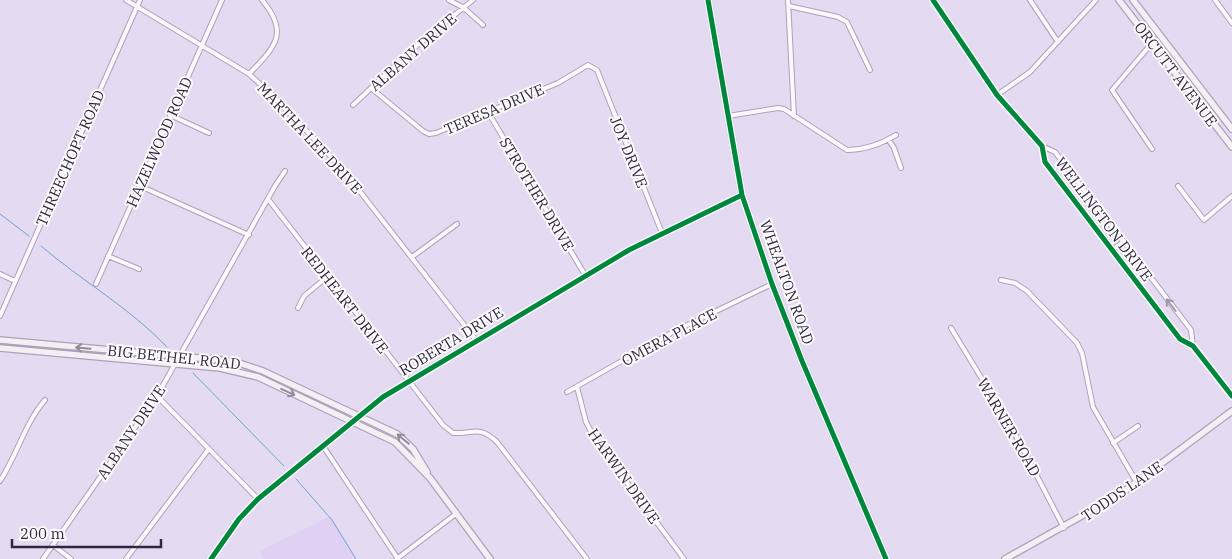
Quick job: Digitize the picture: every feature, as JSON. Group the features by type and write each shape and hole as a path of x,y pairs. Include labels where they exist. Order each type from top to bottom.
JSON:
{"main road":[{"name":"ORCUTT AVENUE","path":"1119,0 1232,147"},
{"name":"ORCUTT AVENUE","path":"1134,0 1232,129"},
{"name":"BIG BETHEL ROAD","path":"0,340 239,363 269,374 392,431 406,441 419,457 430,478"},
{"name":"BIG BETHEL ROAD","path":"0,348 236,370 266,381 395,442 430,478 490,559"},
{"path":"266,381 269,374"},
{"name":"TODDS LANE","path":"1005,559 1064,528 1137,483 1232,411"}],"street":[{"name":"MARTHA LEE DRIVE","path":"126,0 249,74 340,166 476,340"},
{"name":"THREECHOPT ROAD","path":"0,316 140,0"},
{"name":"HAZELWOOD ROAD","path":"96,284 222,0"},
{"path":"249,74 269,54 278,37 275,17 262,0"},
{"path":"449,0 464,8 484,25"},
{"name":"ALBANY DRIVE","path":"353,105 415,47 473,0"},
{"name":"WHEALTON ROAD","path":"708,0 742,195 772,284 886,559"},
{"path":"788,0 794,116"},
{"name":"WELLINGTON DRIVE","path":"934,0 996,95 1042,146 1055,152 1191,330 1193,346"},
{"path":"1030,0 1058,42"},
{"path":"996,95 1030,72 1096,0"},
{"path":"1215,0 1232,23"},
{"path":"789,6 838,17 847,22 870,70"},
{"path":"1152,43 1112,90 1152,149"},
{"name":"TERESA DRIVE","path":"371,88 429,134 436,133 558,83 588,65 597,70"},
{"name":"JOY DRIVE","path":"597,70 662,233"},
{"path":"728,116 778,108 847,150 857,150 896,135"},
{"name":"STROTHER DRIVE","path":"488,112 585,275"},
{"path":"170,115 209,133"},
{"path":"888,139 894,148 901,168"},
{"name":"WELLINGTON DRIVE","path":"1042,146 1045,162 1180,339 1193,346 1232,396"},
{"name":"ALBANY DRIVE","path":"43,559 157,396 268,199 286,171"},
{"path":"140,186 249,235"},
{"path":"1178,186 1204,220 1232,196"},
{"name":"ROBERTA DRIVE","path":"211,559 239,519 258,499 352,421 408,382 585,275 662,233 742,195"},
{"name":"REDHEART DRIVE","path":"268,199 327,278 447,430 459,433 476,430 488,434 497,442 587,559"},
{"path":"412,257 457,224"},
{"name":"WELLINGTON DRIVE","path":"1112,250 1123,242"},
{"path":"108,256 139,269"},
{"path":"0,274 16,281"},
{"path":"298,308 304,296 327,278"},
{"path":"1001,280 1015,283 1026,291 1077,343 1083,359 1093,407 1137,483"},
{"name":"OMERA PLACE","path":"567,392 673,332 772,284"},
{"name":"WARNER ROAD","path":"951,328 1013,430 1064,528"},
{"name":"HARWIN DRIVE","path":"577,387 586,422 596,441 684,559"},
{"path":"157,396 258,499"},
{"path":"0,481 16,454 34,412 45,400"},
{"path":"1113,443 1138,426"},
{"path":"323,446 398,558 457,514"},
{"path":"126,559 208,450"},
{"path":"53,545 71,559"},
{"path":"214,554 219,559"}],"shaded area":[{"path":"331,516 356,559 263,559 260,551"}],"waterway":[{"path":"0,214 29,236"},
{"path":"41,246 122,307 167,347"},
{"path":"193,373 284,466"},
{"path":"296,479 332,520 356,559"}],"cycle path":[{"path":"708,0 742,195 772,284 802,361 886,559"},
{"path":"933,0 997,95 1042,146 1045,162 1180,339 1193,346 1232,396"},
{"path":"211,559 239,519 258,499 383,397 629,250 742,195"}]}
